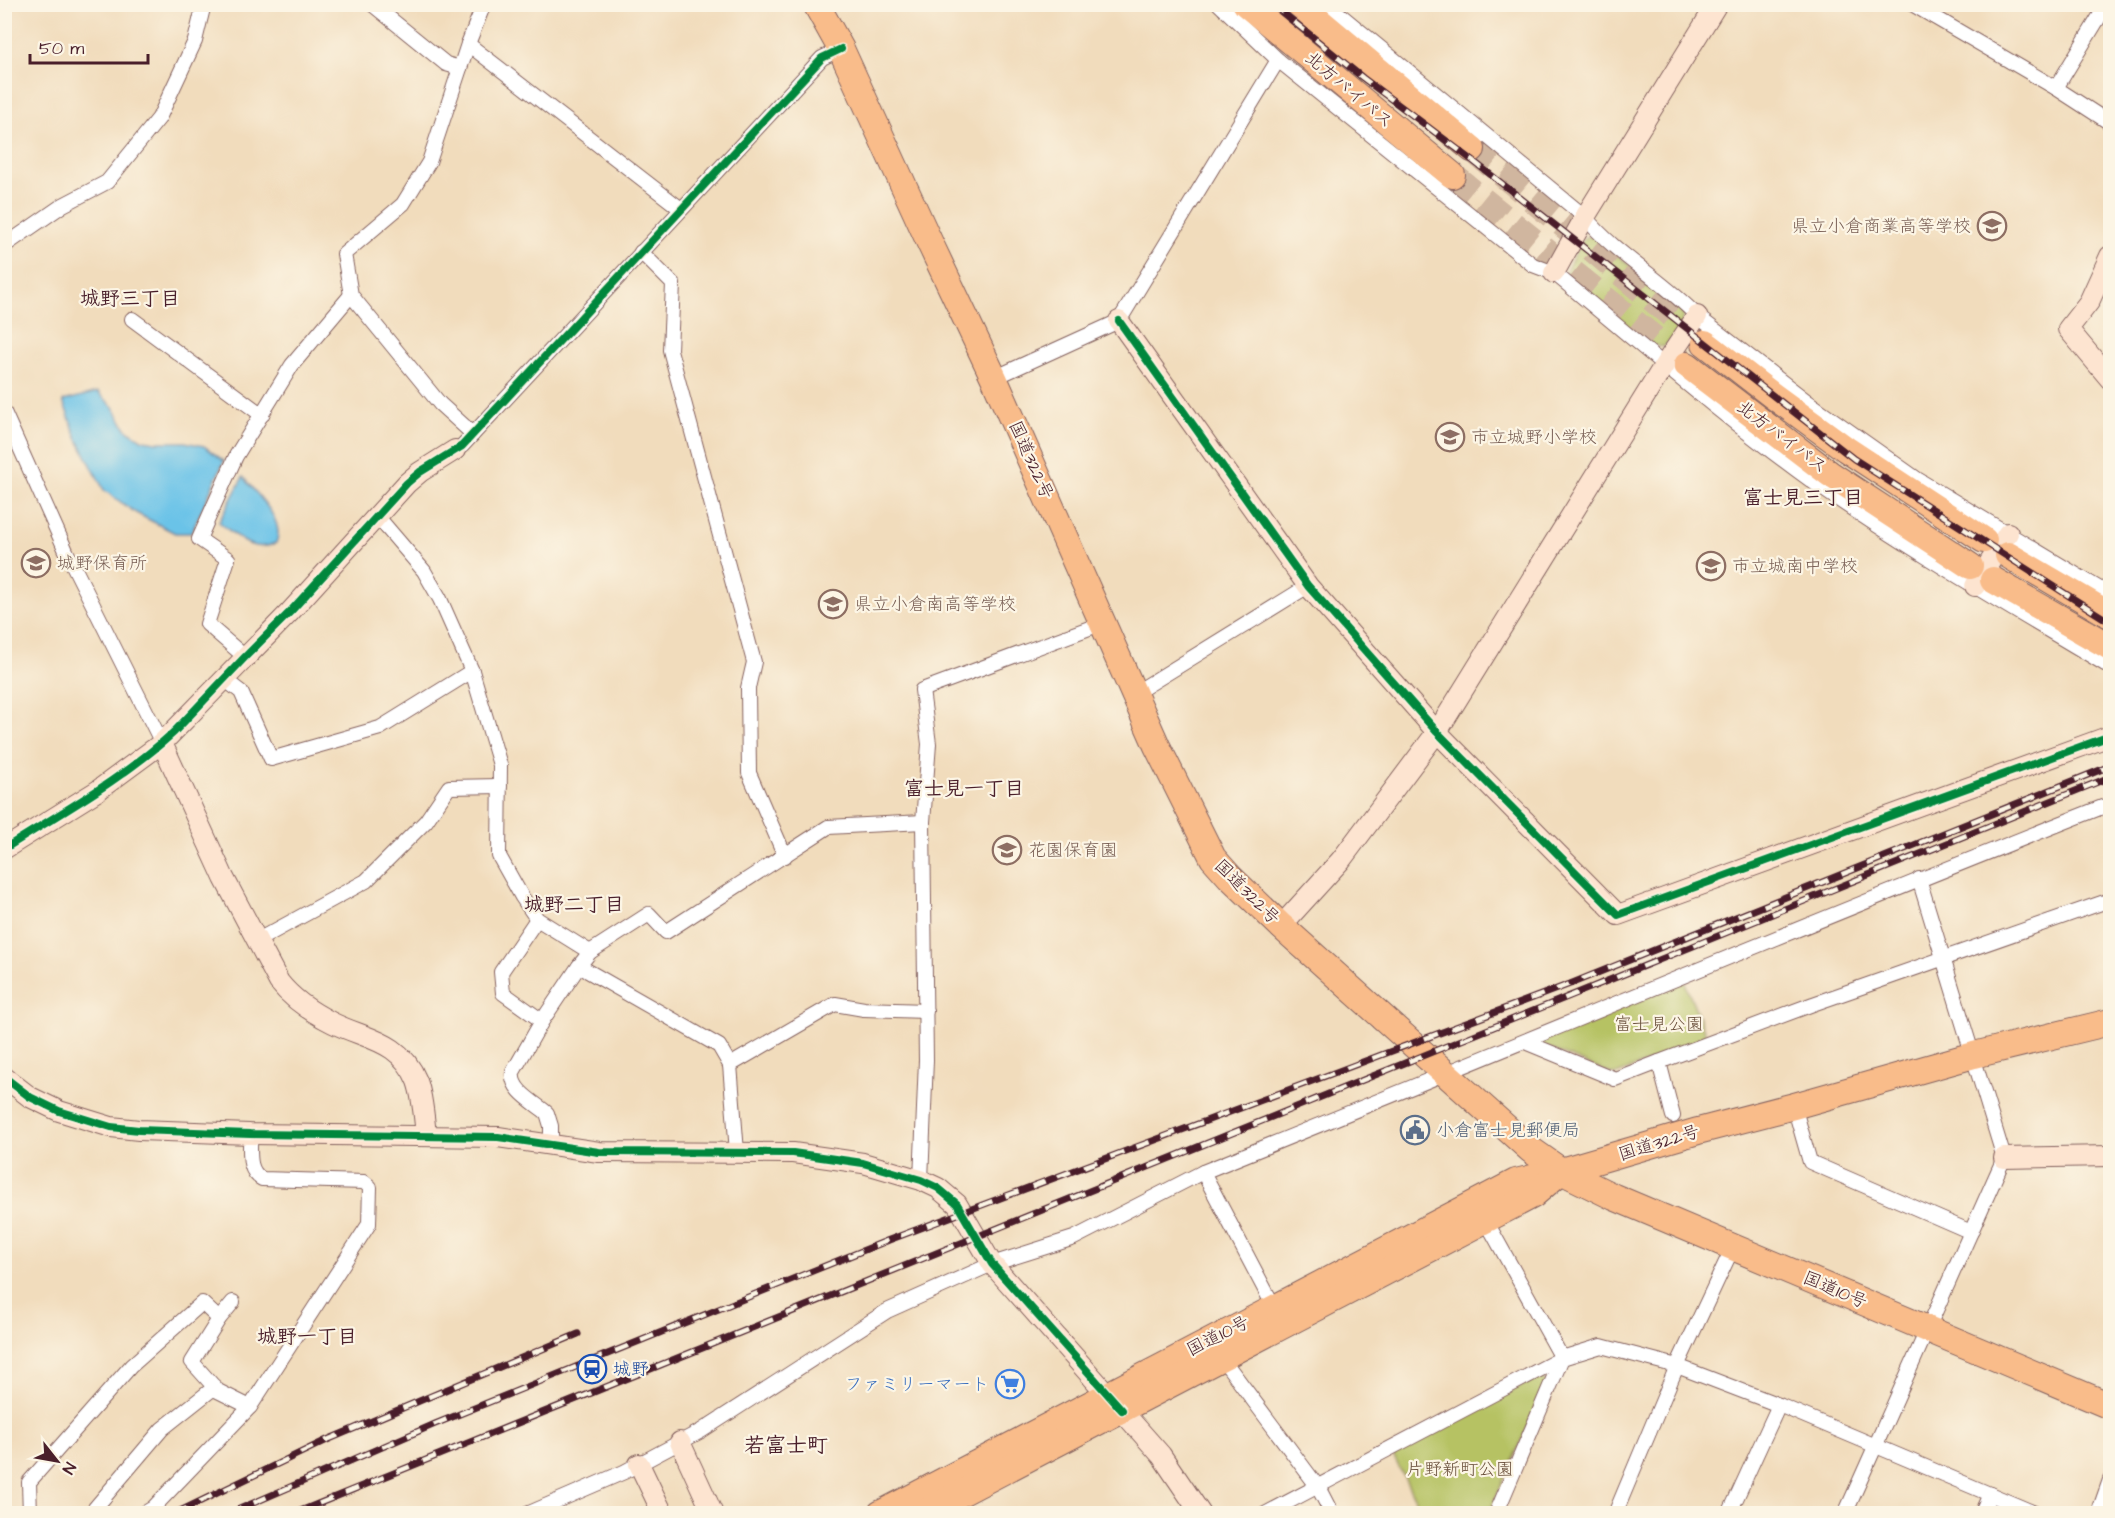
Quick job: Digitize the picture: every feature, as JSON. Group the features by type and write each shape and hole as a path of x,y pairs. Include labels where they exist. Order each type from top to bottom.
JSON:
{"highway":[{"name":"国道322号","path":"816,4 841,49 994,378 1157,746 1213,858 1281,926 1531,1150 1561,1171 1974,1055 2110,1022"},
{"name":"北方バイパス","path":"1246,4 1452,175"},
{"name":"北方バイパス","path":"1299,4 1472,149"},
{"name":"北方バイパス","path":"1706,343 1846,449 2000,543 2110,615"},
{"name":"北方バイパス","path":"1676,365 1979,577 2110,647"},
{"name":"国道10号","path":"880,1514 1115,1402 1221,1357 1533,1195 1561,1171"},
{"name":"国道10号","path":"921,1514 1274,1307 1516,1182 1561,1171 1614,1197 2110,1406"}],"street":[{"path":"4,246 63,205 107,182 159,118 195,41 204,4"},
{"path":"372,4 446,64 460,68"},
{"path":"473,435 440,404 351,294 344,254 403,204 424,171 484,4"},
{"path":"1219,4 1278,60 1533,265 1554,273 1676,365"},
{"path":"1327,4 1585,217 1597,231 1684,302 1697,316 1808,402 1899,466 2000,543 2110,595"},
{"path":"1554,273 1585,217 1717,4"},
{"path":"1912,4 2056,88 2110,123"},
{"path":"2056,88 2107,4"},
{"path":"468,44 681,209"},
{"path":"4,849 96,790 162,743 290,612 420,472 462,446 473,435 822,58 841,49"},
{"path":"994,378 1119,321 1278,60"},
{"path":"641,252 673,284 670,350 754,662 748,688 749,773 785,856"},
{"path":"2110,256 2089,302 2068,329 2110,379"},
{"path":"245,657 207,624 228,559 199,539 236,456 292,365 351,294"},
{"path":"1281,926 1341,860 1437,732 1676,365 1697,316"},
{"path":"132,319 262,415"},
{"path":"1119,321 1308,586 1437,732 1618,915 2110,736"},
{"path":"4,412 10,436 162,743 224,878 279,982 298,1001 334,1023 384,1042 402,1058 418,1083 426,1135"},
{"path":"377,516 424,571 440,599 472,671 500,765 499,856 537,920 590,952"},
{"path":"2000,543 1979,577 2110,667"},
{"path":"1135,693 1308,586"},
{"path":"921,1180 926,1060 923,822 929,744 922,690 1103,623"},
{"path":"224,679 241,692 271,759 380,728 472,671"},
{"path":"258,940 366,881 426,821 449,787 500,786"},
{"path":"527,1514 639,1464 680,1442 887,1311 992,1264 1074,1238 1203,1172 1919,879 2110,804"},
{"path":"551,1145 552,1126 547,1113 514,1085 513,1072 542,1021 590,952 650,914 666,932 828,827 923,822"},
{"path":"1845,1514 2004,1158 1919,879"},
{"path":"1525,1042 1615,1079 1814,1004 2110,900"},
{"path":"537,920 501,972 503,993 542,1021"},
{"path":"579,966 719,1046 730,1065 737,1152"},
{"path":"730,1065 835,1004 864,1009 926,1011"},
{"path":"1659,1062 1673,1116"},
{"path":"4,1077 30,1096 59,1111 111,1127 250,1134 498,1137 599,1152 793,1153 863,1163 921,1180 938,1188 957,1204 992,1264 1171,1468 1201,1514"},
{"path":"1794,1106 1810,1162 1971,1233"},
{"path":"143,1514 153,1508 250,1407 369,1224 370,1186 364,1182 262,1179 254,1173 251,1165 250,1134"},
{"path":"2004,1158 2110,1155"},
{"path":"1203,1172 1274,1307"},
{"path":"1485,1219 1562,1358"},
{"path":"1616,1514 1677,1366 1733,1247"},
{"path":"233,1302 219,1319 192,1362 218,1391 250,1407"},
{"path":"30,1514 30,1482 131,1366 202,1303 219,1319"},
{"path":"1265,1514 1562,1358 1601,1346 1677,1366 1779,1405 2037,1514"},
{"path":"1221,1357 1318,1487 1332,1514"},
{"path":"1496,1514 1562,1358"},
{"path":"90,1514 162,1429 214,1387"},
{"path":"1729,1514 1779,1405"},
{"path":"680,1442 713,1514"},
{"path":"639,1464 663,1514"},
{"path":"2098,1514 2110,1480"},
{"path":"1981,1514 1990,1494"}],"green space":[{"path":"1594,236 1684,310 1678,331 1662,347 1651,345 1568,278 1566,270 1583,240"},
{"name":"富士見公園","path":"1684,980 1708,1040 1614,1075 1533,1042"},
{"name":"片野新町公園","path":"1540,1376 1547,1383 1489,1513 1422,1513 1392,1453"}],"water":[{"path":"98,392 113,407 127,430 143,440 185,442 204,446 224,461 191,533 175,533 136,513 104,490 77,438 63,401"},
{"path":"243,477 273,516 278,534 276,543 267,546 252,545 219,522"}],"tunnel":[{"path":"1472,149 1705,343"},
{"path":"1452,175 1687,365"}],"railway":[{"path":"1272,4 1363,78 1468,157 1854,459 2110,622"},
{"path":"228,1514 435,1424 889,1240 1570,984 2110,766"},
{"path":"293,1514 2110,777"},
{"path":"174,1514 327,1440 578,1334"}],"cycle path":[{"path":"4,849 113,780 174,732 290,612 407,483 420,472 462,446 822,58 841,49"},
{"path":"1119,321 1308,586 1437,732 1618,915 2110,736"},
{"path":"4,1077 30,1097 59,1111 111,1127 250,1134 498,1137 599,1152 793,1153 863,1163 921,1180 938,1188 957,1204 992,1264 1122,1410"}],"place":[{"name":"県立小倉商業高等学校","path":"1992,226"},
{"name":"市立城野小学校","path":"1450,437"},
{"name":"城野保育所","path":"36,563"},
{"name":"市立城南中学校","path":"1711,566"},
{"name":"県立小倉南高等学校","path":"833,604"},
{"name":"花園保育園","path":"1007,850"},
{"name":"小倉富士見郵便局","path":"1415,1130"},
{"name":"城野","path":"592,1369"},
{"name":"ファミリーマート","path":"1010,1384"}],"district":[{"name":"城野三丁目","path":"130,299"},
{"name":"富士見三丁目","path":"1803,498"},
{"name":"富士見一丁目","path":"964,789"},
{"name":"城野二丁目","path":"574,905"},
{"name":"城野一丁目","path":"307,1337"},
{"name":"若富士町","path":"786,1445"}]}
